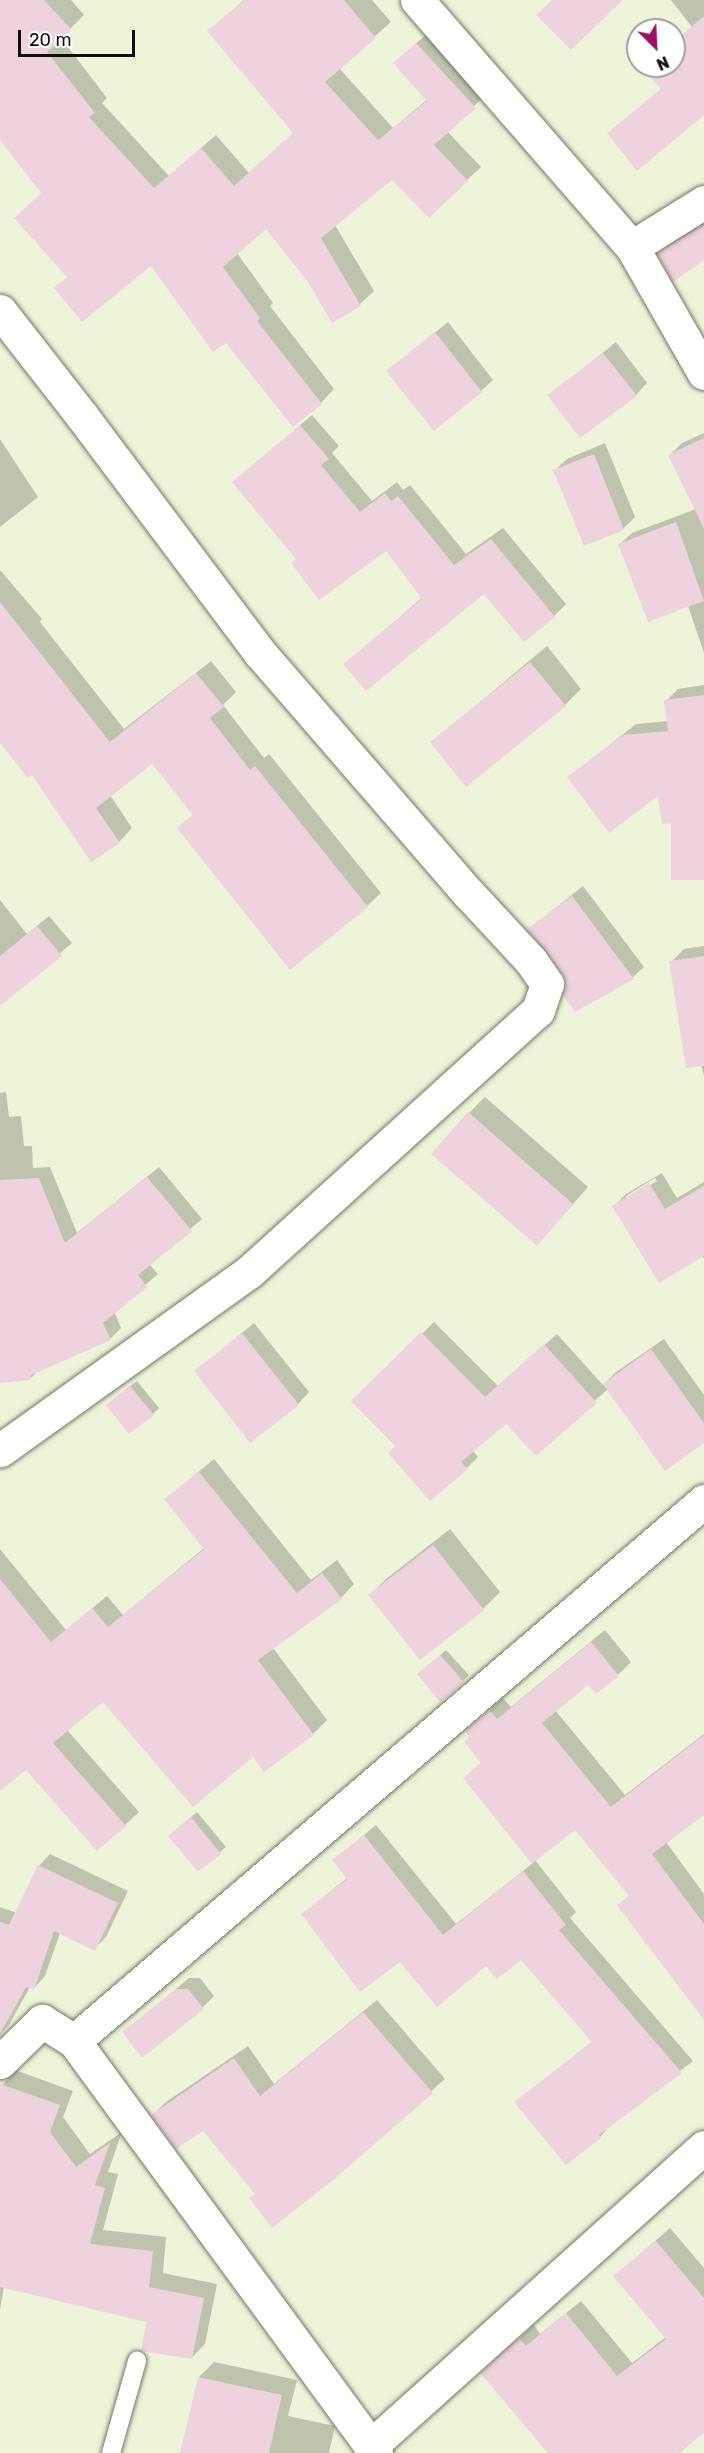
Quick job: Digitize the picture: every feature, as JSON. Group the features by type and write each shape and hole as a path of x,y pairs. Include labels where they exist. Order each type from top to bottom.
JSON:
{"street":[{"path":"417,0 632,247 704,373"},
{"path":"632,247 704,202"},
{"path":"0,311 89,425 260,653 461,885 531,961 547,984 538,1010 249,1272 0,1450"},
{"path":"74,2041 704,1501"},
{"path":"0,2062 42,2021 74,2041 374,2449 704,2147"}],"lane":[{"path":"111,2453 137,2361"}],"building":[{"path":"0,0 44,0 72,30 47,52 95,113 89,117 154,188 201,148 234,186 293,133 207,31 245,0 344,0 376,38 325,82 378,140 427,101 393,63 416,43 476,108 434,145 468,181 429,218 392,180 321,238 361,306 332,323 308,282 266,229 223,267 260,318 257,321 322,404 293,427 226,343 213,352 151,266 82,322 54,288 67,277 14,218 41,193 0,140"},
{"path":"552,0 623,0 571,50 536,15"},
{"path":"704,16 704,115 637,171 607,133 661,89 651,78 686,78 686,32"},
{"path":"704,224 704,260 673,282 657,253"},
{"path":"435,332 482,392 434,431 386,371"},
{"path":"603,353 637,396 580,438 547,395"},
{"path":"300,425 329,459 321,465 360,512 385,493 391,501 398,496 454,565 491,539 555,617 524,642 484,594 366,691 343,664 422,599 386,551 319,600 291,563 296,559 232,482"},
{"path":"704,438 704,529 668,455"},
{"path":"594,454 624,530 584,546 553,470"},
{"path":"676,522 704,601 648,622 618,544"},
{"path":"0,602 110,742 196,673 224,707 210,718 250,770 255,766 368,907 290,970 177,828 193,815 152,764 96,808 120,843 91,862 32,775 28,778 0,743"},
{"path":"530,662 566,706 466,787 430,742"},
{"path":"704,695 704,880 671,880 671,823 662,824 658,796 609,833 567,777 623,735 668,731 664,700"},
{"path":"572,896 634,979 575,1012 563,995 566,982 562,973 527,929"},
{"path":"37,926 62,956 0,1006 0,956"},
{"path":"704,956 704,1066 686,1068 669,961"},
{"path":"468,1112 573,1204 537,1246 431,1154"},
{"path":"147,1177 192,1231 138,1275 147,1287 103,1323 111,1340 31,1375 31,1380 0,1383 0,1180 39,1178 65,1243"},
{"path":"649,1183 665,1209 704,1186 704,1256 659,1283 612,1206"},
{"path":"421,1332 485,1397 544,1344 597,1403 536,1456 506,1424 461,1462 468,1469 430,1501 388,1453 395,1446 351,1401"},
{"path":"242,1333 299,1405 250,1443 194,1371"},
{"path":"651,1349 704,1423 704,1443 665,1471 603,1384"},
{"path":"130,1386 154,1415 129,1434 106,1405"},
{"path":"199,1472 297,1593 322,1573 342,1599 258,1660 314,1735 264,1772 253,1757 193,1807 103,1702 53,1743 126,1826 97,1851 26,1770 0,1791 0,1579 51,1642 92,1608 108,1627 204,1549 164,1499"},
{"path":"433,1545 484,1610 420,1660 368,1595"},
{"path":"591,1642 619,1676 596,1694 588,1685 542,1723 611,1807 704,1735 704,1815 652,1854 704,1924 704,2020 617,1905 629,1896 575,1830 532,1864 463,1778 481,1763 464,1742 470,1737 465,1731 489,1710 497,1719"},
{"path":"440,1655 464,1682 440,1702 417,1674"},
{"path":"191,1817 221,1854 198,1872 168,1836"},
{"path":"364,1835 443,1935 523,1871 566,1925 559,1930 682,2073 599,2135 601,2138 566,2165 514,2102 592,2042 521,1960 497,1979 486,1966 437,2007 400,1962 360,1992 301,1914 347,1879 332,1860"},
{"path":"38,1865 118,1903 95,1951 54,1931 34,1990 26,1987 0,2034 0,1922 9,1925"},
{"path":"176,1989 188,1989 204,2009 142,2058 122,2032"},
{"path":"363,2012 433,2093 332,2181 272,2228 249,2198 255,2194 203,2131 176,2149 151,2115 234,2058 260,2096"},
{"path":"0,2084 60,2105 50,2132 76,2167 110,2143 95,2185 105,2188 90,2244 153,2251 149,2287 204,2298 192,2359 141,2351 146,2322 0,2287"},
{"path":"656,2241 704,2298 704,2433 678,2453 548,2453 480,2373 519,2338 526,2346 566,2313 617,2376 666,2339 613,2276"},
{"path":"198,2377 282,2395 269,2453 180,2453"}]}
